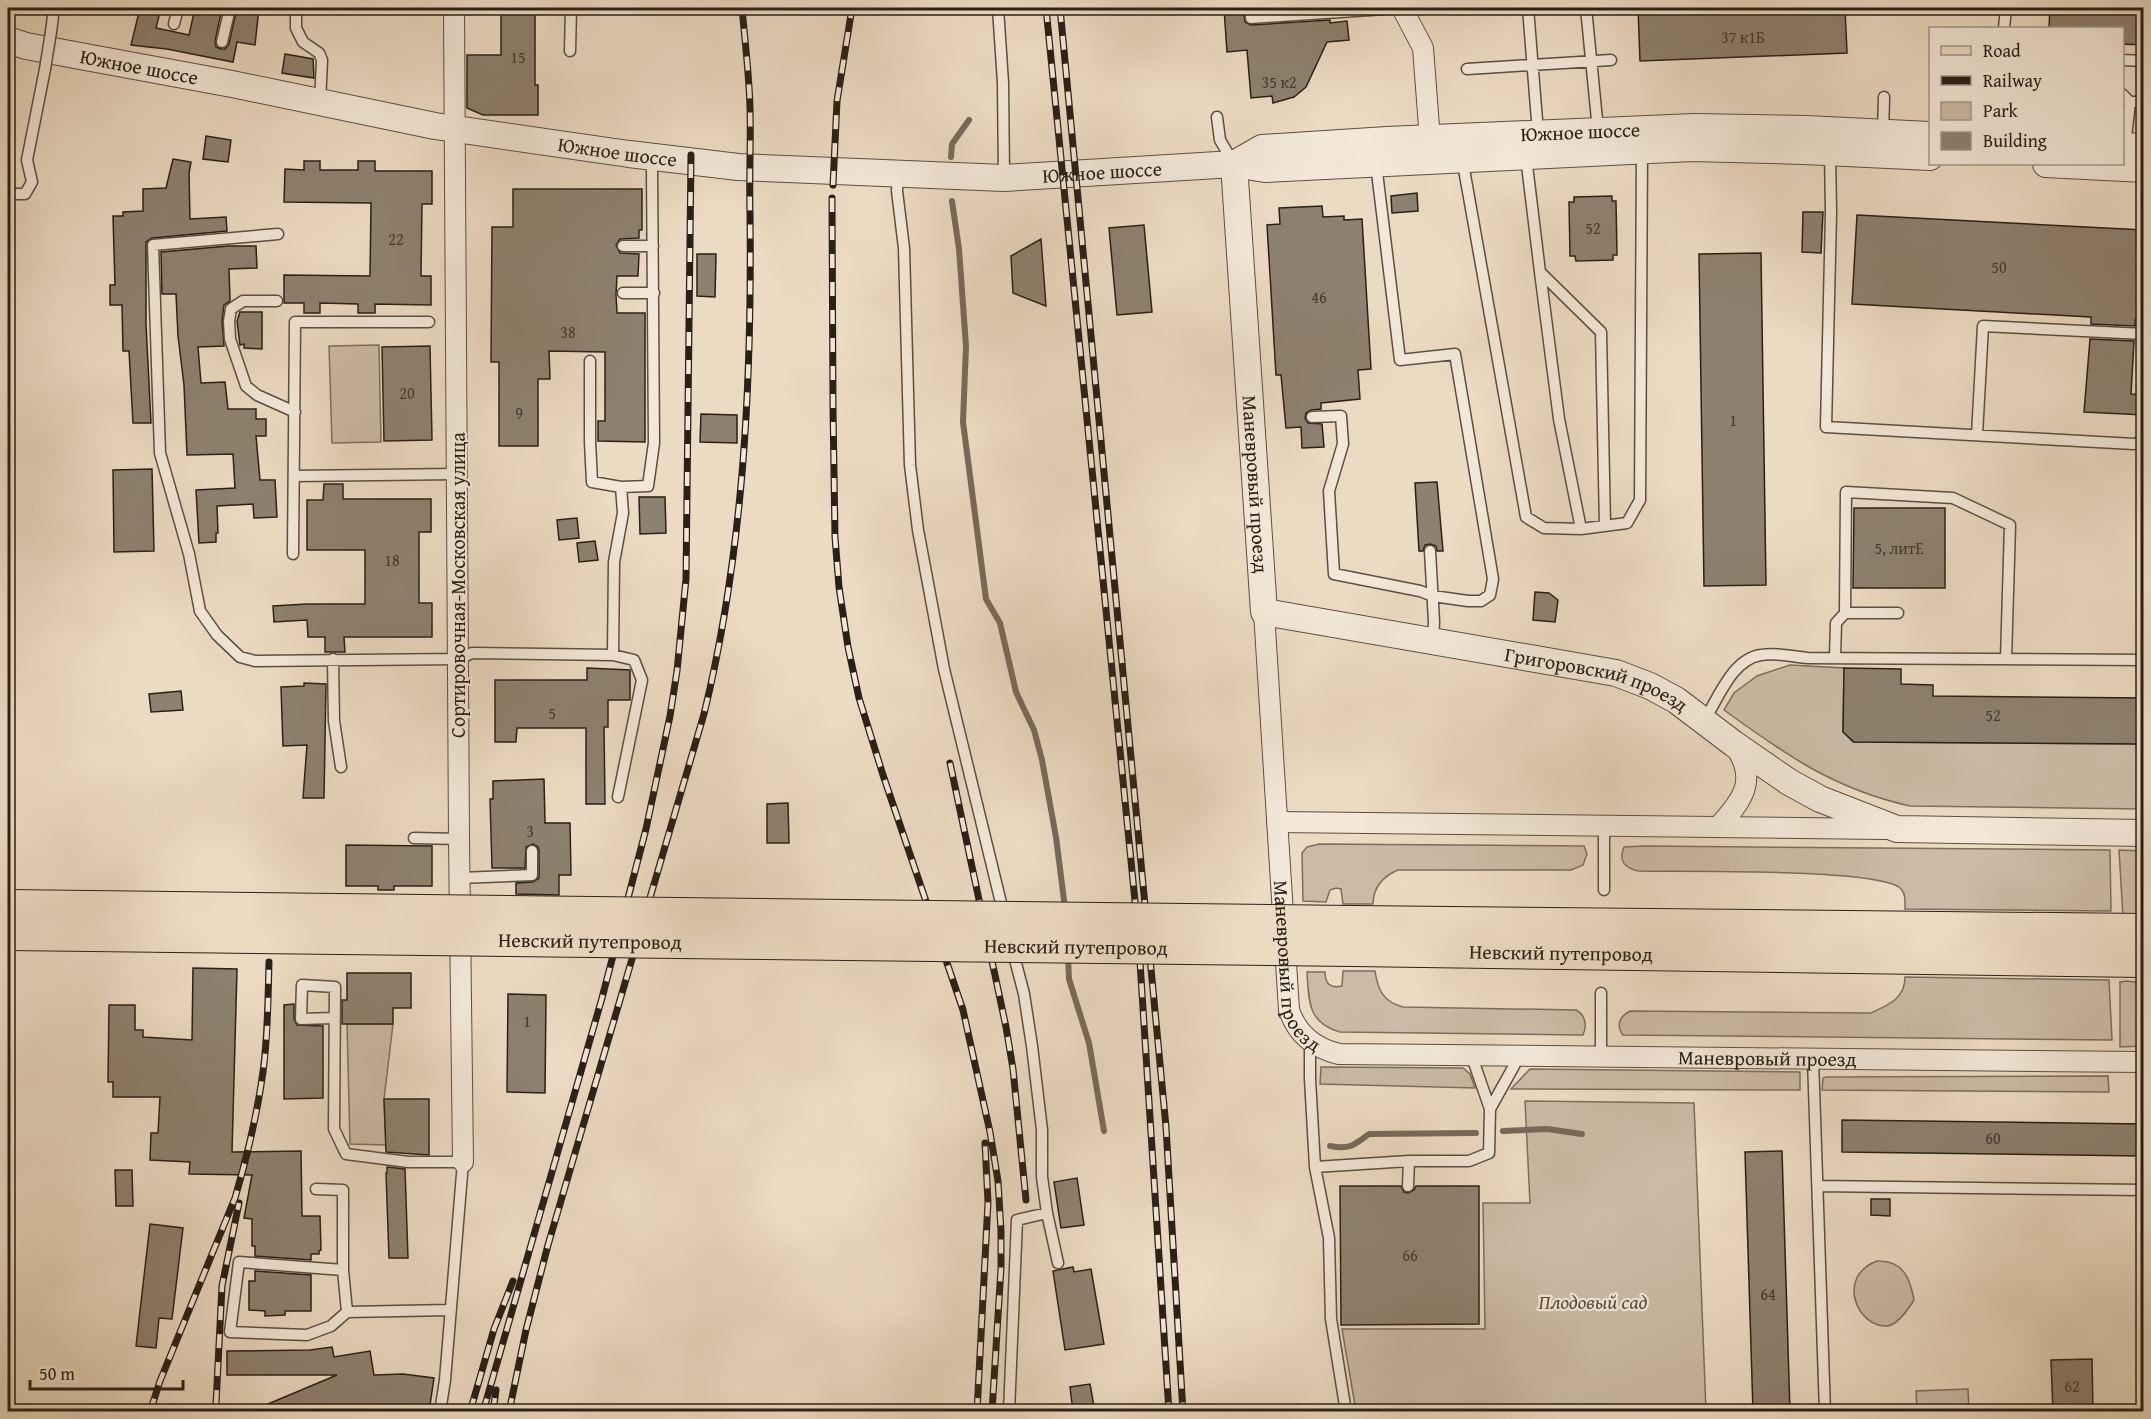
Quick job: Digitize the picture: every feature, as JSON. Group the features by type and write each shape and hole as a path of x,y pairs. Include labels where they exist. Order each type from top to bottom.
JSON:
{"main road":[{"name":"Невский путепровод","path":"8,906 1353,936 2144,962"},
{"name":"Невский путепровод","path":"8,934 1353,936 2144,930"}],"street":[{"name":"Сортировочная-Московская улица","path":"454,8 463,1162"},
{"path":"1401,8 1423,48 1431,149"},
{"name":"Южное шоссе","path":"8,40 26,46 456,129 738,167 1004,178 1234,164 1265,169 1375,152 1461,148 1529,141 1598,130 1642,139"},
{"name":"Южное шоссе","path":"1529,141 1642,139 1733,127 1831,141 1883,143 1929,135"},
{"name":"Южное шоссе","path":"1883,143 1929,157"},
{"name":"Маневровый проезд","path":"1234,164 1277,822 1288,937 1289,1010 1293,1023 1310,1042 1326,1051 1339,1054 2144,1062"},
{"name":"Григоровский проезд","path":"1264,612 1616,673 1665,693 1789,782 1820,799 1897,829"},
{"path":"1718,827 1737,806 1746,783 1743,759 1734,744"},
{"name":"Григоровский проезд","path":"1277,822 2144,832"}],"lane":[{"path":"8,188 14,194 25,194 32,182 27,160 45,69 54,8"},
{"path":"174,24 178,8"},
{"path":"222,42 230,8"},
{"path":"296,8 296,28 303,42 319,53 322,60 320,102"},
{"path":"570,51 571,8"},
{"path":"998,8 1003,83 1004,178"},
{"path":"1250,8 1251,18 1312,10 1401,8"},
{"path":"1528,8 1532,64 1529,141 1540,272 1559,419 1581,529"},
{"path":"1586,8 1598,130"},
{"path":"2004,27 2006,8"},
{"path":"1467,69 1611,60"},
{"path":"2124,60 2144,62"},
{"path":"1883,143 1884,97"},
{"path":"2131,155 2126,98 2144,102"},
{"path":"1217,117 1220,140 1234,164"},
{"path":"1461,148 1526,517 1544,528 1581,529 1627,523 1640,500 1642,139"},
{"path":"1831,141 1826,427 2134,444 2144,441"},
{"path":"1312,417 1341,416 1343,444 1329,491 1334,574 1420,591 1433,596 1481,601 1490,595 1493,579 1455,354 1400,360 1375,152"},
{"path":"591,362 592,482 621,487 648,486 654,443 652,170"},
{"path":"898,173 897,191 904,248 910,465 918,530 944,669 1024,994 1042,1130 1042,1177 1058,1263"},
{"path":"278,234 153,245 160,453 189,554 200,610 217,635 240,657 255,661 459,658 472,652 613,655 634,660 642,680 618,797"},
{"path":"623,246 653,246"},
{"path":"1540,272 1601,332 1605,526"},
{"path":"623,292 654,293"},
{"path":"277,301 243,301 231,309 230,339 246,386 257,395 294,412"},
{"path":"293,554 295,322 429,322"},
{"path":"1977,435 1983,326 2144,334"},
{"path":"294,476 456,474"},
{"path":"613,655 615,562 623,513 621,487"},
{"path":"1835,658 1836,623 1845,613 1846,492 1953,498 2010,525 2006,659"},
{"path":"1430,551 1433,640"},
{"path":"1845,613 1898,613"},
{"path":"1704,721 1728,682 1748,658 1762,654 1835,658 2144,660"},
{"path":"333,659 334,721 341,767"},
{"path":"1604,826 1604,890"},
{"path":"414,838 459,839"},
{"path":"460,878 531,875 532,851"},
{"path":"1601,993 1601,1056"},
{"path":"334,1018 334,1129 346,1154 408,1162 463,1162 445,1380 440,1412"},
{"path":"1310,1042 1315,1167 1329,1238 1332,1328 1344,1388 1346,1412"},
{"path":"1315,1167 1409,1161 1469,1161 1489,1153 1490,1109 1471,1054"},
{"path":"1490,1109 1520,1054"},
{"path":"1813,1059 1826,1412"},
{"path":"1408,1186 1409,1161"},
{"path":"1818,1186 2144,1190"},
{"path":"316,1189 342,1190 343,1270 347,1312"},
{"path":"1009,1412 1017,1220 1047,1213"},
{"path":"343,1270 239,1262 230,1332 307,1335 331,1326 347,1312 450,1310"}],"green space":[{"path":"379,345 381,442 332,443 329,346"},
{"path":"1790,665 1844,668 1843,732 1853,742 2143,744 2143,809 1910,806 1858,790 1790,756 1724,710 1734,693 1757,676"},
{"path":"1319,844 1584,846 1587,854 1583,865 1571,870 1398,870 1380,883 1373,898 1373,904 1343,904 1341,889 1336,888 1330,890 1326,902 1303,901 1302,853 1307,847"},
{"path":"1624,847 2110,850 2111,911 1905,909 1904,895 1900,888 1884,882 1855,877 1775,872 1638,871 1626,866 1622,860"},
{"path":"2119,850 2143,851 2143,918 2123,917"},
{"path":"1343,971 1375,971 1383,995 1396,1005 1403,1007 1576,1010 1584,1018 1584,1032 1583,1035 1340,1032 1321,1023 1312,1009 1307,972 1325,972 1329,984 1338,987 1342,986"},
{"path":"1905,977 2109,980 2112,1040 1623,1035 1619,1025 1623,1016 1630,1011 1871,1013 1899,996"},
{"path":"2120,982 2143,983 2142,1046 2120,1047"},
{"path":"347,1024 393,1024 384,1099 386,1145 350,1144"},
{"path":"1321,1067 1463,1068 1470,1074 1475,1088 1320,1084"},
{"path":"1530,1069 1800,1072 1800,1090 1511,1089"},
{"path":"2108,1076 2109,1092 1822,1090 1823,1078 1826,1077"},
{"name":"Плодовый сад","path":"1525,1101 1694,1103 1706,1411 1356,1411 1342,1329 1485,1329 1483,1203 1530,1203"},
{"path":"1877,1261 1886,1261 1904,1272 1914,1300 1899,1319 1887,1326 1867,1319 1855,1300 1854,1289 1857,1278 1864,1268"},
{"path":"1968,1389 1969,1411 1917,1411 1916,1391"}],"building":[{"path":"140,8 161,8 156,28 189,35 195,8 222,8 215,41 216,47 225,49 229,44 237,8 259,8 255,45 237,42 233,62 167,49 131,45"},
{"path":"501,8 535,8 535,85 538,85 538,115 483,115 467,108 467,55 501,55"},
{"path":"1224,8 1243,8 1245,22 1251,25 1347,21 1349,40 1327,42 1306,87 1294,97 1273,103 1272,96 1251,98 1247,50 1227,52"},
{"path":"1638,8 1845,8 1847,53 1640,61"},
{"path":"2050,8 2144,8 2144,45 2124,44 2124,27 2049,27"},
{"path":"285,54 313,59 314,78 282,73"},
{"path":"206,136 231,140 228,162 203,159"},
{"path":"173,159 191,162 189,173 190,219 226,217 227,231 152,238 146,242 146,324 151,423 133,423 129,351 123,351 122,305 110,305 110,285 115,285 113,216 123,216 123,212 143,211 143,189 166,188"},
{"path":"304,161 320,161 320,170 358,170 358,161 375,161 375,171 432,171 432,204 422,204 421,276 431,276 431,305 375,304 375,313 358,313 358,304 320,303 320,313 304,313 304,303 284,303 284,275 370,276 371,203 284,202 285,169 304,170"},
{"path":"513,189 642,189 642,230 639,230 639,238 620,239 616,245 620,253 639,254 638,276 617,276 616,294 617,313 645,313 645,442 598,441 598,421 605,421 605,352 549,351 550,379 538,379 538,446 499,446 499,362 491,362 492,227 513,227"},
{"path":"1417,193 1418,211 1392,213 1391,196"},
{"path":"1612,196 1612,201 1616,201 1617,255 1613,255 1613,260 1576,261 1575,256 1570,256 1569,202 1574,202 1574,197"},
{"path":"1322,206 1323,217 1344,216 1344,220 1362,219 1371,369 1358,370 1360,399 1321,403 1321,409 1306,413 1305,418 1308,423 1322,424 1324,447 1302,448 1301,427 1286,428 1281,375 1276,375 1267,225 1280,224 1279,208"},
{"path":"1803,212 1823,212 1821,253 1802,252"},
{"path":"1857,215 2144,230 2144,320 2135,320 2135,326 2091,324 2091,317 1852,304"},
{"path":"1144,225 1152,312 1117,315 1109,228"},
{"path":"1041,239 1046,306 1013,293 1011,256"},
{"path":"256,246 257,268 229,269 230,301 224,305 222,321 224,346 198,347 201,383 225,382 228,409 256,409 256,419 266,419 266,436 256,436 260,480 275,480 277,517 254,518 253,504 217,506 216,542 199,543 196,490 235,488 233,454 187,455 176,294 162,294 161,252"},
{"path":"1761,253 1766,585 1704,586 1699,254"},
{"path":"697,254 716,254 715,297 697,296"},
{"path":"240,312 262,312 262,349 244,348 244,344 240,345 237,321"},
{"path":"2090,339 2134,341 2131,394 2144,395 2144,415 2084,412"},
{"path":"430,346 432,440 384,441 382,347"},
{"path":"701,414 737,415 737,443 700,442"},
{"path":"152,469 154,551 114,552 113,470"},
{"path":"1437,482 1443,551 1437,551 1436,546 1430,544 1425,545 1423,551 1419,551 1415,483"},
{"path":"324,484 343,484 343,499 431,499 431,532 419,532 419,603 432,603 432,637 344,637 345,652 325,652 325,637 308,637 307,620 274,622 273,606 365,604 365,550 307,550 307,500 323,500"},
{"path":"639,497 665,497 666,533 640,534"},
{"path":"1854,508 1945,508 1945,588 1853,588"},
{"path":"577,518 579,538 559,540 557,520"},
{"path":"595,541 598,560 579,562 577,543"},
{"path":"1535,592 1549,593 1558,600 1555,622 1533,620"},
{"path":"587,668 630,670 630,700 608,700 608,727 604,727 605,804 586,804 586,728 517,728 516,742 495,742 495,680 587,680"},
{"path":"1844,668 1901,669 1901,684 1933,685 1933,696 2144,698 2144,744 1854,742 1843,732"},
{"path":"304,683 326,684 324,798 303,798 307,745 283,746 281,687 304,686"},
{"path":"181,691 183,710 151,712 149,694"},
{"path":"544,779 545,823 570,823 571,875 559,875 559,895 516,894 516,883 533,882 539,878 539,850 533,844 526,847 525,868 492,868 490,799 493,799 493,781"},
{"path":"788,803 789,843 767,843 767,804"},
{"path":"346,845 432,846 432,886 394,886 394,890 378,890 378,886 346,886"},
{"path":"193,968 237,969 232,1152 301,1151 302,1216 320,1216 321,1250 319,1254 311,1254 311,1260 255,1256 255,1246 252,1246 252,1219 244,1218 252,1175 189,1174 190,1162 150,1160 151,1133 158,1133 160,1097 113,1097 113,1082 108,1082 109,1005 135,1005 135,1030 143,1030 143,1037 192,1040"},
{"path":"347,973 411,973 411,1008 393,1008 393,1024 342,1024 342,1000 347,1000"},
{"path":"508,994 546,995 545,1093 507,1092"},
{"path":"294,1004 294,1019 297,1025 323,1026 323,1098 284,1099 284,1005"},
{"path":"384,1099 429,1099 429,1155 386,1152"},
{"path":"1842,1120 2144,1124 2144,1156 1842,1152"},
{"path":"1782,1151 1790,1412 1753,1412 1745,1152"},
{"path":"387,1167 405,1169 408,1258 389,1258"},
{"path":"115,1170 132,1170 133,1206 116,1206"},
{"path":"1077,1178 1084,1225 1061,1228 1054,1182"},
{"path":"1340,1186 1401,1186 1404,1192 1408,1193 1416,1186 1479,1186 1479,1324 1341,1325"},
{"path":"1871,1199 1890,1199 1890,1216 1871,1215"},
{"path":"150,1224 183,1228 172,1319 159,1318 156,1348 136,1346"},
{"path":"1073,1267 1074,1272 1091,1269 1104,1344 1065,1350 1053,1271"},
{"path":"255,1271 311,1275 311,1311 285,1311 285,1315 265,1316 265,1311 249,1310 249,1281 255,1281"},
{"path":"332,1347 334,1357 370,1351 374,1375 403,1374 434,1378 429,1412 249,1412 337,1375 227,1375 227,1351 310,1350"},
{"path":"2092,1359 2093,1412 2053,1412 2051,1360"},
{"path":"1090,1384 1095,1412 1073,1412 1070,1387"}],"waterway":[{"path":"951,157 952,144 969,120"},
{"path":"952,201 959,249 966,346 963,422 986,599 1000,623 1016,692 1034,730 1042,760 1056,837 1065,908"},
{"path":"1068,955 1069,979 1089,1043 1104,1131"},
{"path":"1503,1131 1547,1129 1582,1134"},
{"path":"1330,1146 1351,1146 1369,1134 1476,1133"}],"railway":[{"path":"509,1412 526,1330 548,1245 704,714 718,652 737,527 747,401 750,107 742,8"},
{"path":"833,185 837,101 852,8"},
{"path":"1046,8 1138,931 1169,1412"},
{"path":"1060,8 1166,1127 1183,1412"},
{"path":"483,1412 602,998 646,829 670,716 686,579 691,155"},
{"path":"832,198 835,537 839,587 859,698 963,1010 990,1132 998,1181 1001,1231 1001,1268 992,1412"},
{"path":"950,763 1006,1027 1013,1069 1026,1200"},
{"path":"150,1412 160,1381 235,1198 244,1167 263,1072 269,962"},
{"path":"977,1412 988,1202 985,1143"},
{"path":"216,1404 222,1286 239,1203"},
{"path":"470,1412 494,1329 513,1281"},
{"path":"493,1412 496,1390"}]}
